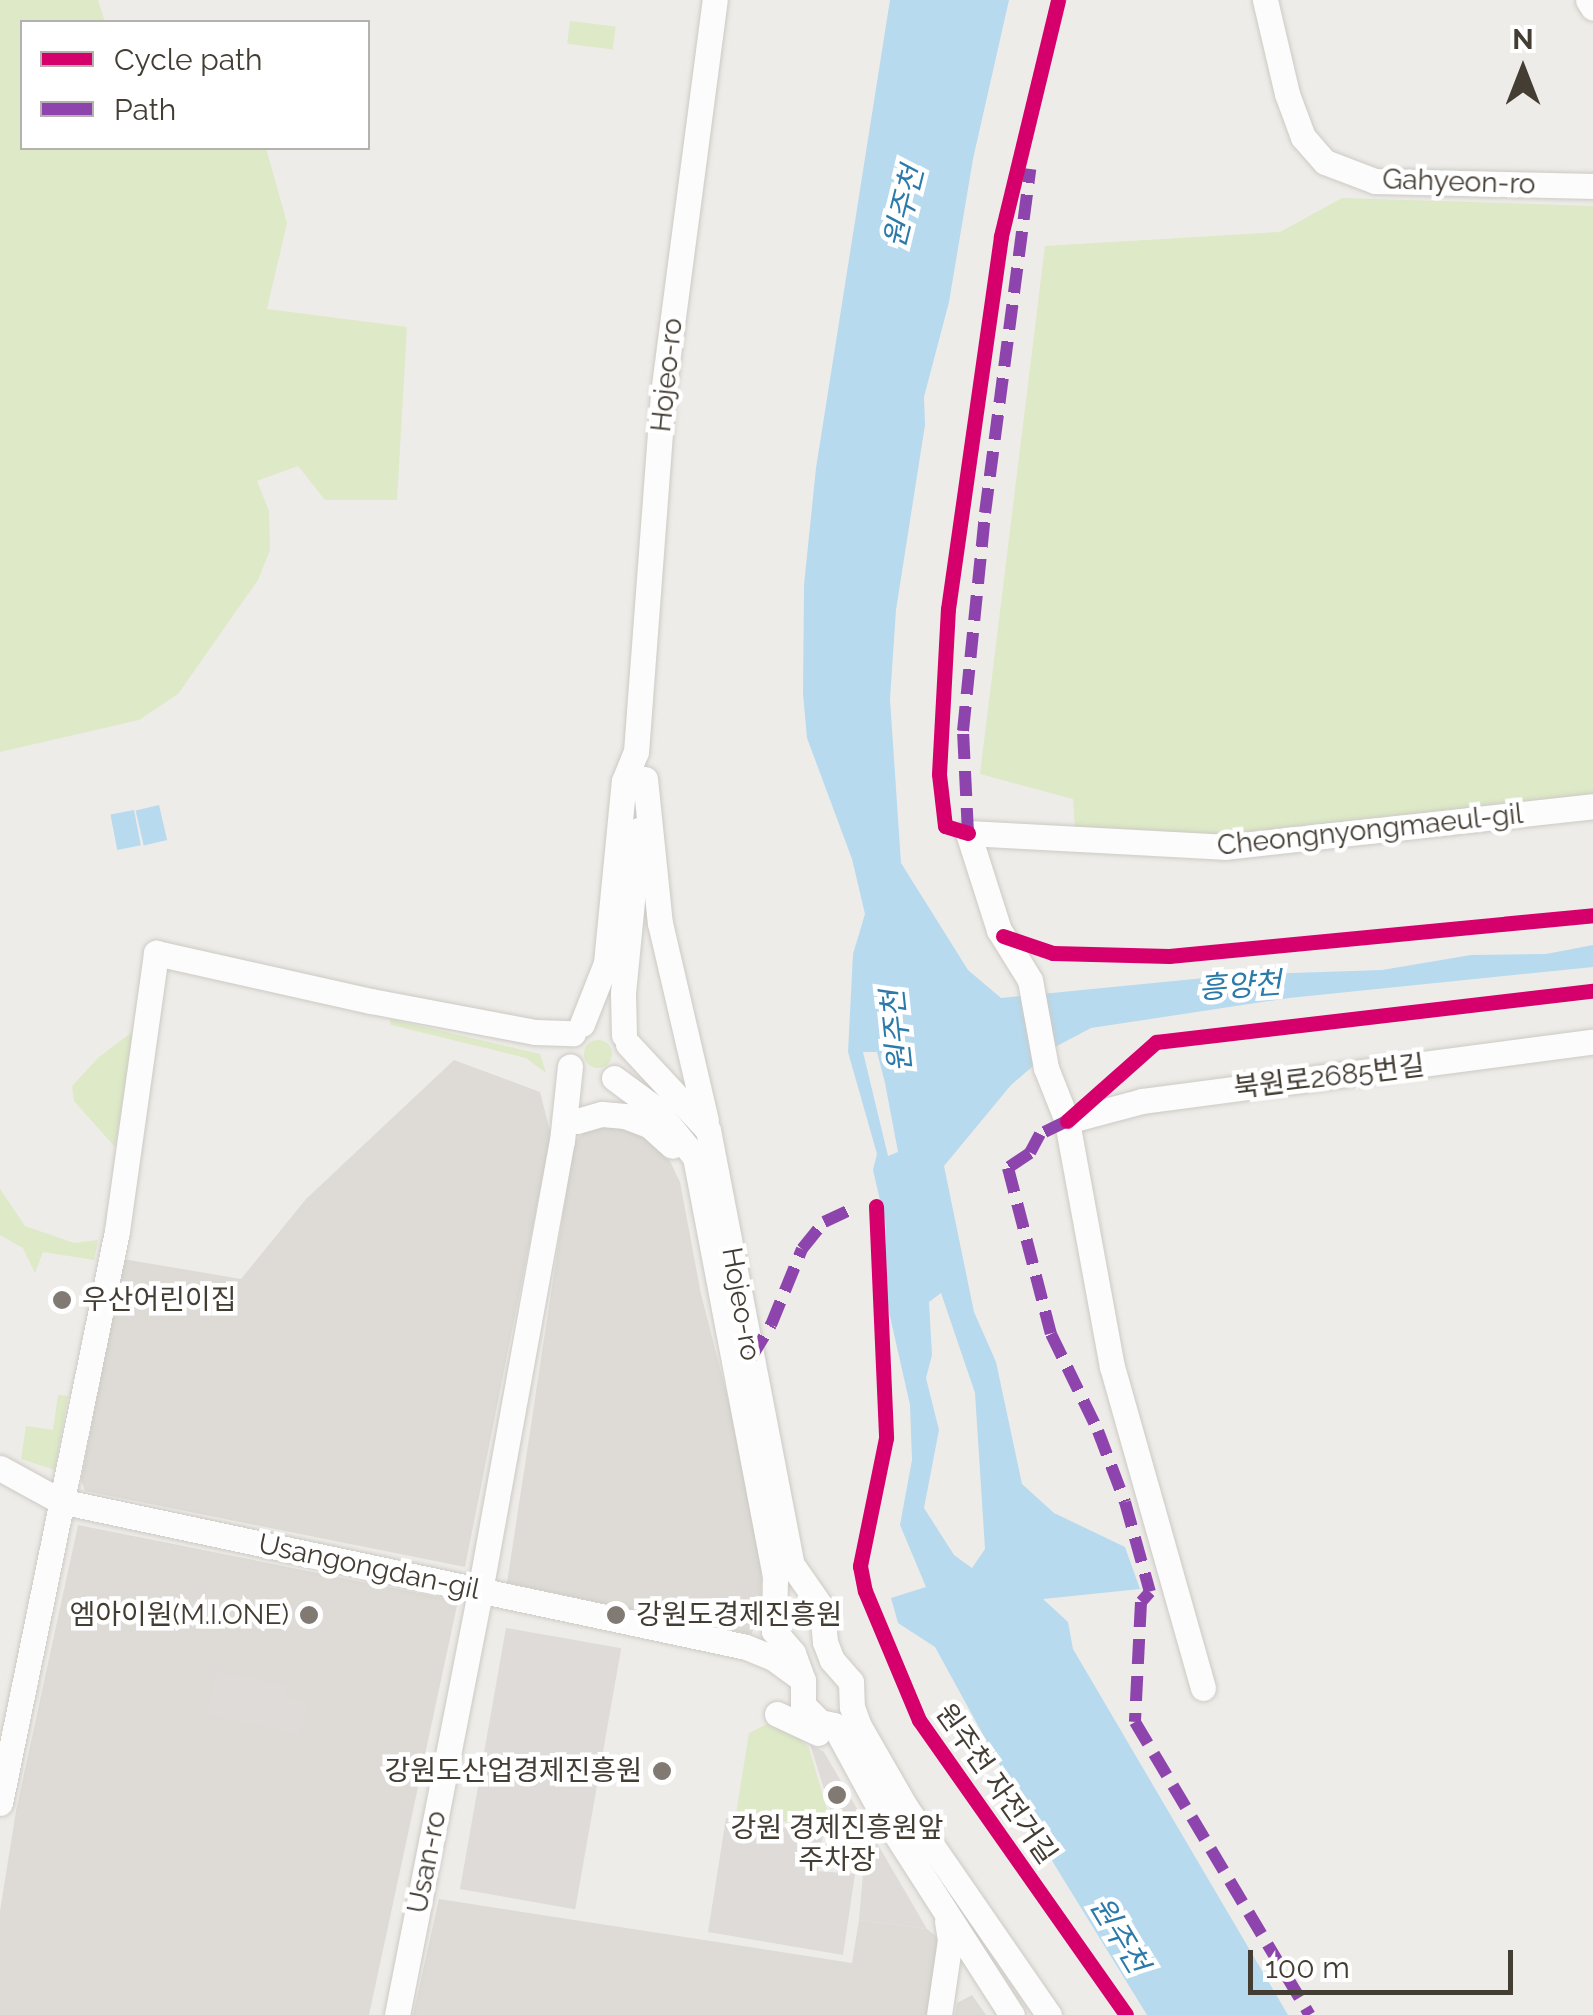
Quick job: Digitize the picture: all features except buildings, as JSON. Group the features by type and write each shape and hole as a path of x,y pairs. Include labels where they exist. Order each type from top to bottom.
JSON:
{"street":[{"name":"Hojeo-ro","path":"636,752 663,392 715,0"},
{"name":"Gahyeon-ro","path":"1265,0 1286,94 1303,137 1326,162 1375,181 1593,186"},
{"path":"1588,0 1593,8"},
{"path":"570,1131 626,1064 622,993 645,779 636,752"},
{"name":"Usan-ro","path":"397,2015 570,1131 573,1045 606,963 624,782 636,752"},
{"name":"Hojeo-ro","path":"645,779 660,924 708,1130 783,1530 792,1565 806,1591 822,1608 832,1660 851,1682 833,1716"},
{"name":"Cheongnyongmaeul-gil","path":"1067,1120 1046,1068 1030,980 999,930 968,833 1224,848 1593,806"},
{"path":"0,1803 117,1231 156,952 371,1001 535,1032 573,1045"},
{"path":"573,1045 608,1023 708,1130"},
{"name":"북원로2685번길","path":"1067,1120 1142,1101 1593,1042"},
{"path":"573,1045 585,1080 609,1080 680,1133 695,1157 706,1222"},
{"path":"570,1131 602,1114 649,1125 680,1159 706,1222"},
{"path":"1067,1120 1112,1367 1203,1688"},
{"name":"Hojeo-ro","path":"706,1222 777,1595 774,1631 793,1653 803,1680 804,1705 833,1716 906,1808 1050,2015"},
{"name":"Usangongdan-gil","path":"0,1468 60,1501 746,1647 772,1658 803,1680"},
{"path":"777,1595 790,1588 806,1591"},
{"path":"746,1647 759,1645 774,1631"},
{"path":"833,1716 778,1714 812,1728 851,1754"},
{"name":"Hojeo-ro","path":"833,1716 879,1808 1012,2015"},
{"path":"940,2008 950,1940 946,1915"},
{"path":"972,1956 997,1941"},
{"path":"940,2008 953,1986 966,1982 996,1993"}],"shaded area":[{"path":"454,1060 540,1092 551,1135 465,1567 85,1491 81,1480 123,1259 241,1279 306,1199"},
{"path":"602,1126 638,1131 665,1151 680,1182 701,1294 740,1446 762,1558 760,1619 751,1634 507,1583 574,1142 587,1129"},
{"path":"78,1525 458,1601 369,2015 0,2015 0,1911 16,1811"},
{"path":"506,1628 621,1648 575,1909 460,1889"},
{"path":"217,1671 287,1685 285,1697 308,1702 301,1735 207,1715"},
{"name":"강원 경제진흥원앞 주차장","path":"810,1744 824,1752 927,1929 859,1920 863,1873 839,1837"},
{"path":"726,1818 823,1834 818,1871 855,1874 843,1955 708,1932"},
{"path":"439,1899 852,1963 859,1920 927,1929 946,1944 932,2015 413,2015"},
{"path":"972,1995 986,2015 955,2015 957,2003"}],"green space":[{"path":"0,0 98,0 104,20 20,20 20,150 267,150 287,223 267,309 407,327 397,500 325,500 298,466 257,481 269,511 270,550 258,580 178,694 139,720 0,752"},
{"path":"570,21 616,27 613,49 567,44"},
{"path":"1342,198 1593,206 1593,798 1267,837 1075,828 1073,799 980,774 1045,246 1280,232"},
{"path":"390,1019 540,1054 546,1073 526,1058 391,1025"},
{"path":"136,1029 115,1147 74,1101 72,1086 99,1057"},
{"path":"598,1040 608,1044 612,1054 608,1064 598,1068 588,1064 584,1054 588,1044"},
{"path":"0,1189 25,1226 74,1243 98,1240 94,1260 43,1252 35,1273 23,1248 0,1235"},
{"path":"58,1395 68,1396 55,1470 21,1459 26,1426 53,1430"},
{"path":"767,1724 795,1734 809,1748 833,1830 736,1814 749,1733"}],"water":[{"path":"890,0 1009,0 973,159 949,302 924,397 925,425 896,610 890,699 901,863 968,970 1001,998 1235,975 1382,970 1471,955 1546,954 1593,945 1593,967 1289,998 1091,1028 1055,1047 1011,1085 944,1166 974,1312 996,1362 1022,1484 1054,1513 1125,1547 1140,1589 1043,1599 1068,1622 1073,1649 1288,2015 1147,2015 1054,1864 935,1647 898,1623 891,1598 926,1587 900,1525 912,1460 910,1405 885,1294 886,1226 873,1170 877,1154 848,1052 853,954 865,914 852,859 807,738 803,694 804,585 816,468","holes":["863,1052 877,1052 885,1083 898,1152 888,1156","941,1293 975,1393 985,1549 972,1568 954,1555 924,1508 939,1430 926,1378 932,1355 929,1302"]},
{"path":"159,805 167,840 144,845 136,810"},
{"path":"134,810 141,845 117,850 110,815"}],"marked path":[{"path":"968,833 963,731 985,513 1030,169"},
{"path":"1067,1121 1040,1134 1030,1153 1008,1168 1051,1334 1098,1431 1125,1502 1150,1592 1141,1602 1135,1722 1310,2015"},
{"path":"751,1358 771,1325 802,1249 824,1222 852,1209"}],"cycle path":[{"path":"968,833 945,826 939,774 948,609 1001,236 1058,0"},
{"path":"1003,936 1053,953 1169,956 1593,915"},
{"path":"1067,1121 1156,1042 1593,991"},
{"name":"원주천 자전거길","path":"876,1206 886,1438 860,1566 865,1591 919,1720 1126,2015"}],"place":[{"name":"우산어린이집","path":"62,1300"},
{"name":"엠아이원(M.I.ONE)","path":"309,1615"},
{"name":"강원도경제진흥원","path":"616,1615"},
{"name":"강원도산업경제진흥원","path":"662,1771"},
{"name":"강원 경제진흥원앞 주차장","path":"837,1795"}],"water label":[{"name":"원주천","path":"904,207"},
{"name":"흥양천","path":"1240,986"},
{"name":"원주천","path":"897,1031"},
{"name":"원주천","path":"1119,1935"}]}
